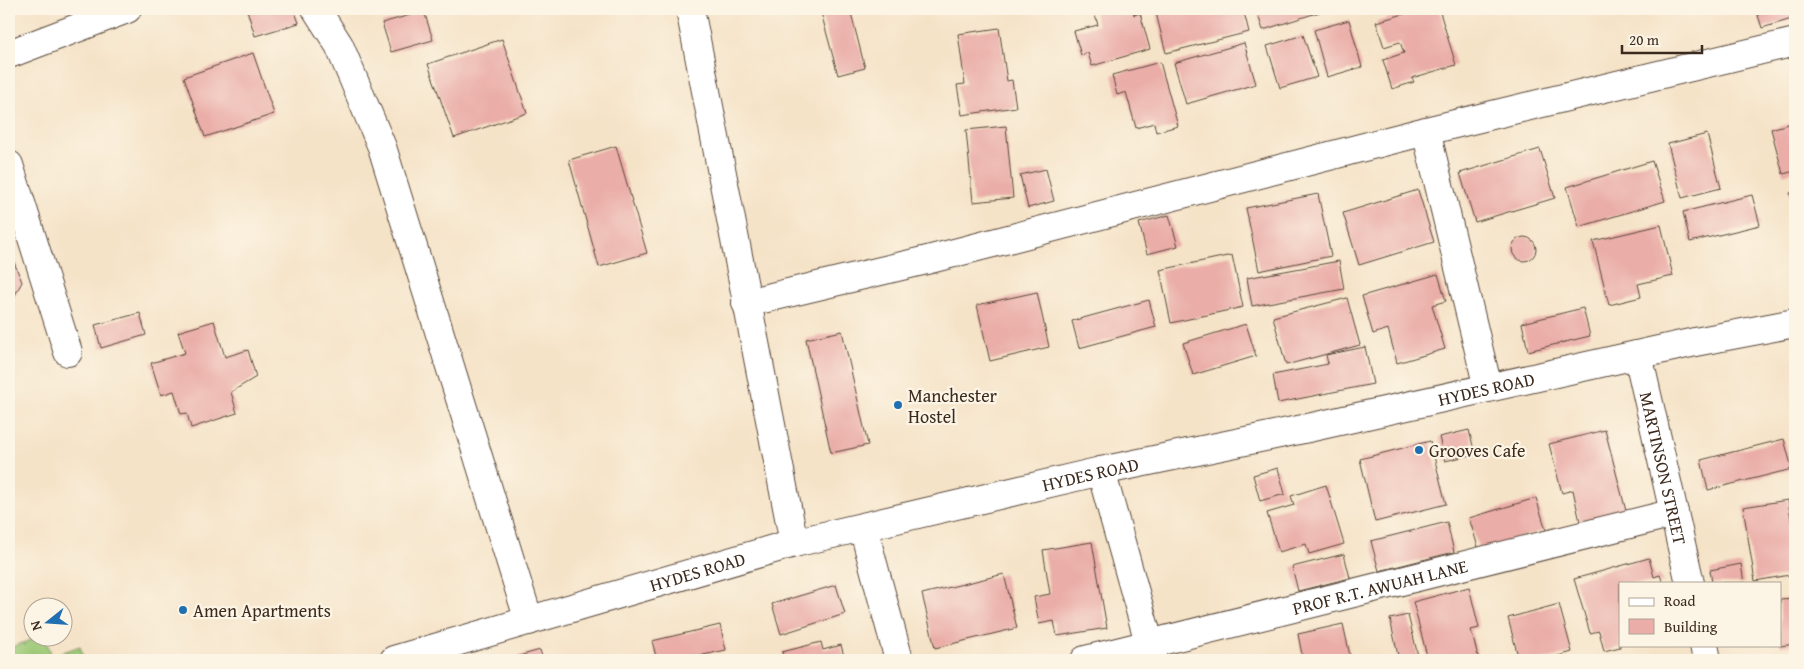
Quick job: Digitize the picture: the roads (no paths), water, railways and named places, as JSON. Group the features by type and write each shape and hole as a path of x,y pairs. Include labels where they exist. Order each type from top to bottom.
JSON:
{"street":[{"path":"9,54 127,9"},
{"path":"316,9 339,45 382,147 529,621"},
{"path":"690,9 794,543"},
{"path":"746,302 927,260 1426,131 1795,42"},
{"path":"1426,131 1488,388"},
{"path":"9,165 68,352"},
{"name":"HYDES ROAD","path":"394,660 794,543 1102,471 1795,322"},
{"name":"MARTINSON STREET","path":"1638,355 1690,582"},
{"path":"1102,471 1152,653"},
{"name":"PROF R.T. AWUAH LANE","path":"1085,660 1152,653 1674,513"},
{"path":"863,527 899,660"},
{"path":"1704,646 1707,660"}],"place":[{"name":"Manchester Hostel","path":"898,405"},
{"name":"Grooves Cafe","path":"1419,450"},
{"name":"Amen Apartments","path":"183,610"}]}
